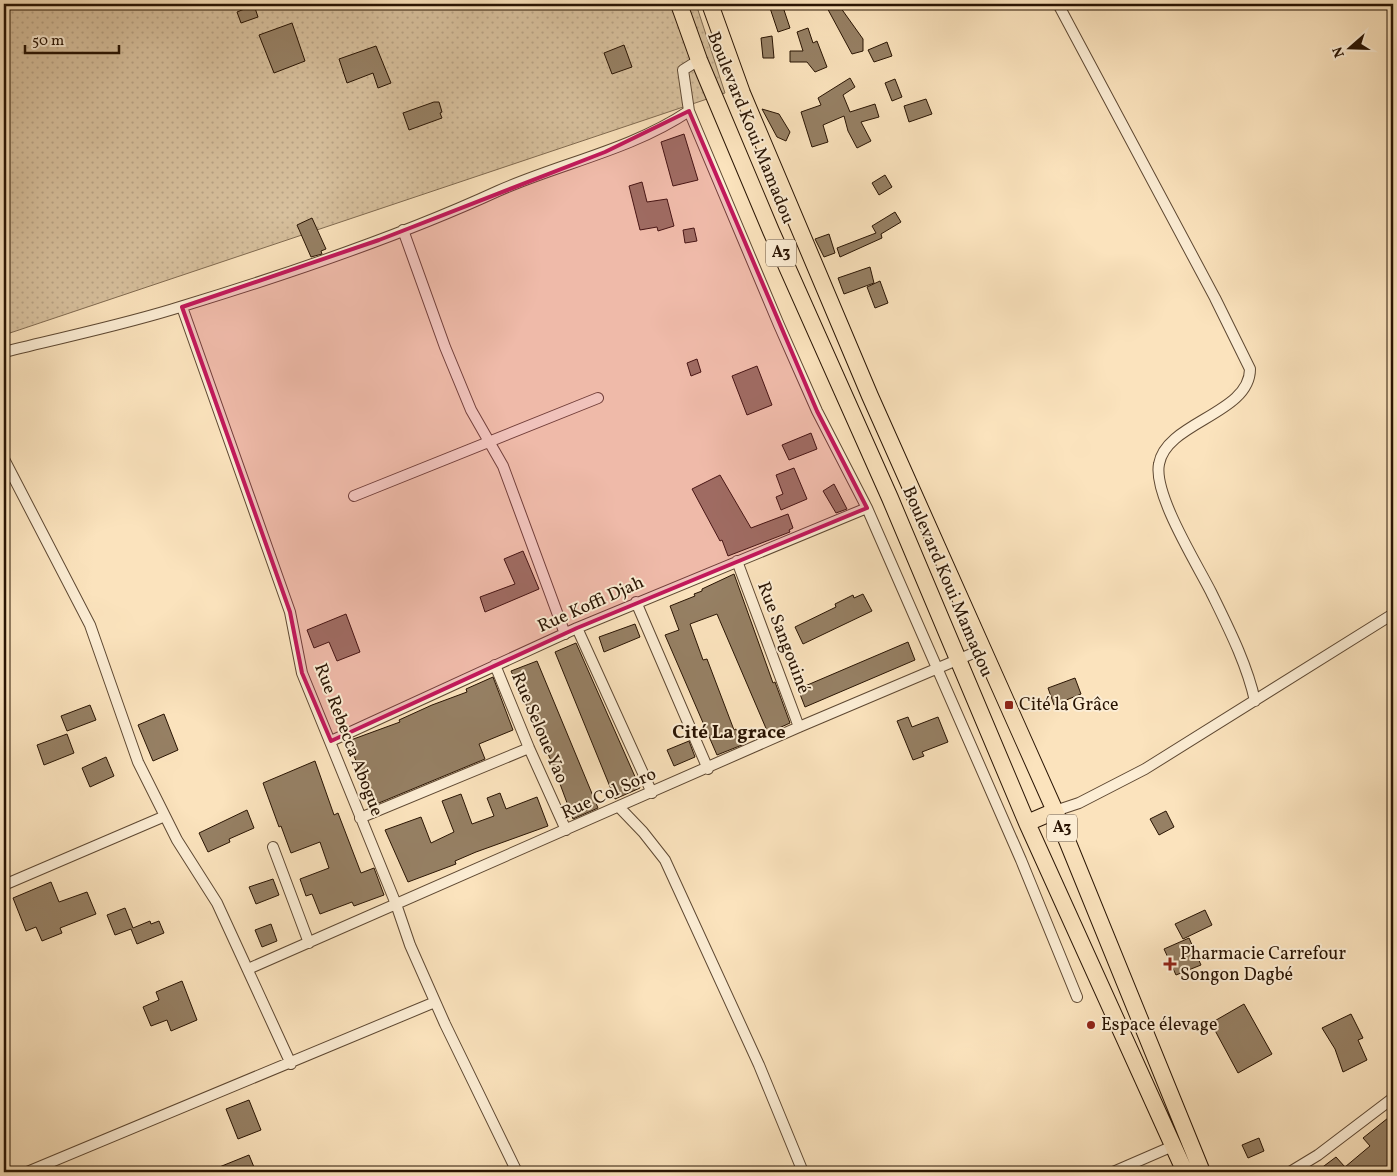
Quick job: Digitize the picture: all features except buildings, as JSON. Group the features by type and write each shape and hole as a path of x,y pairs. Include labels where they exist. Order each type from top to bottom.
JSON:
{"main road":[{"name":"Boulevard Koui Mamadou","path":"679,4 699,60 1027,823 1185,1172"},
{"name":"Boulevard Koui Mamadou","path":"710,4 745,102 870,396 1055,811 1202,1172"},
{"path":"1027,823 1055,811"}],"street":[{"path":"1058,4 1215,298 1250,369 1250,378 1238,394 1171,442 1159,463 1159,478 1164,497 1212,594 1242,662 1254,701"},
{"path":"699,60 683,70 689,111 817,411 867,508 936,670 1021,860 1077,997"},
{"path":"4,352 182,307 403,230 499,191 605,152 670,124 689,111"},
{"path":"403,230 471,410 503,466 565,634"},
{"name":"Rue Rebecca Abogue","path":"182,307 290,612 302,673 396,904 410,945 517,1172"},
{"path":"354,496 490,443 598,398"},
{"path":"4,459 90,625 138,762 177,840 217,903 291,1064"},
{"name":"Rue Koffi Djah","path":"331,741 636,602 867,508"},
{"name":"Rue Sangouiné","path":"737,561 799,727"},
{"path":"636,602 708,769"},
{"path":"1055,811 1079,803 1145,769 1393,614"},
{"path":"577,628 652,793"},
{"name":"Rue Col Soro","path":"248,969 708,769 799,727 983,649"},
{"name":"Rue Seloue Yao","path":"495,665 529,748 566,830"},
{"path":"360,818 529,748"},
{"path":"619,807 666,860 759,1065 803,1172"},
{"path":"4,885 165,816"},
{"path":"272,847 309,942"},
{"path":"27,1172 291,1064 436,1002"},
{"path":"1290,1172 1318,1155 1393,1098"},
{"path":"1113,1172 1173,1146"}],"highlighted area":[{"path":"689,111 817,411 867,508 577,628 331,741 302,673 290,612 182,307 379,240 605,152"}],"shaded area":[{"path":"4,4 696,4 725,93 4,335"}],"place":[{"name":"Cité la Grâce","path":"1009,705"},
{"name":"Pharmacie Carrefour Songon Dagbé","path":"1170,964"},
{"name":"Espace élevage","path":"1091,1025"}],"district":[{"name":"Cité La grace","path":"729,733"}]}
